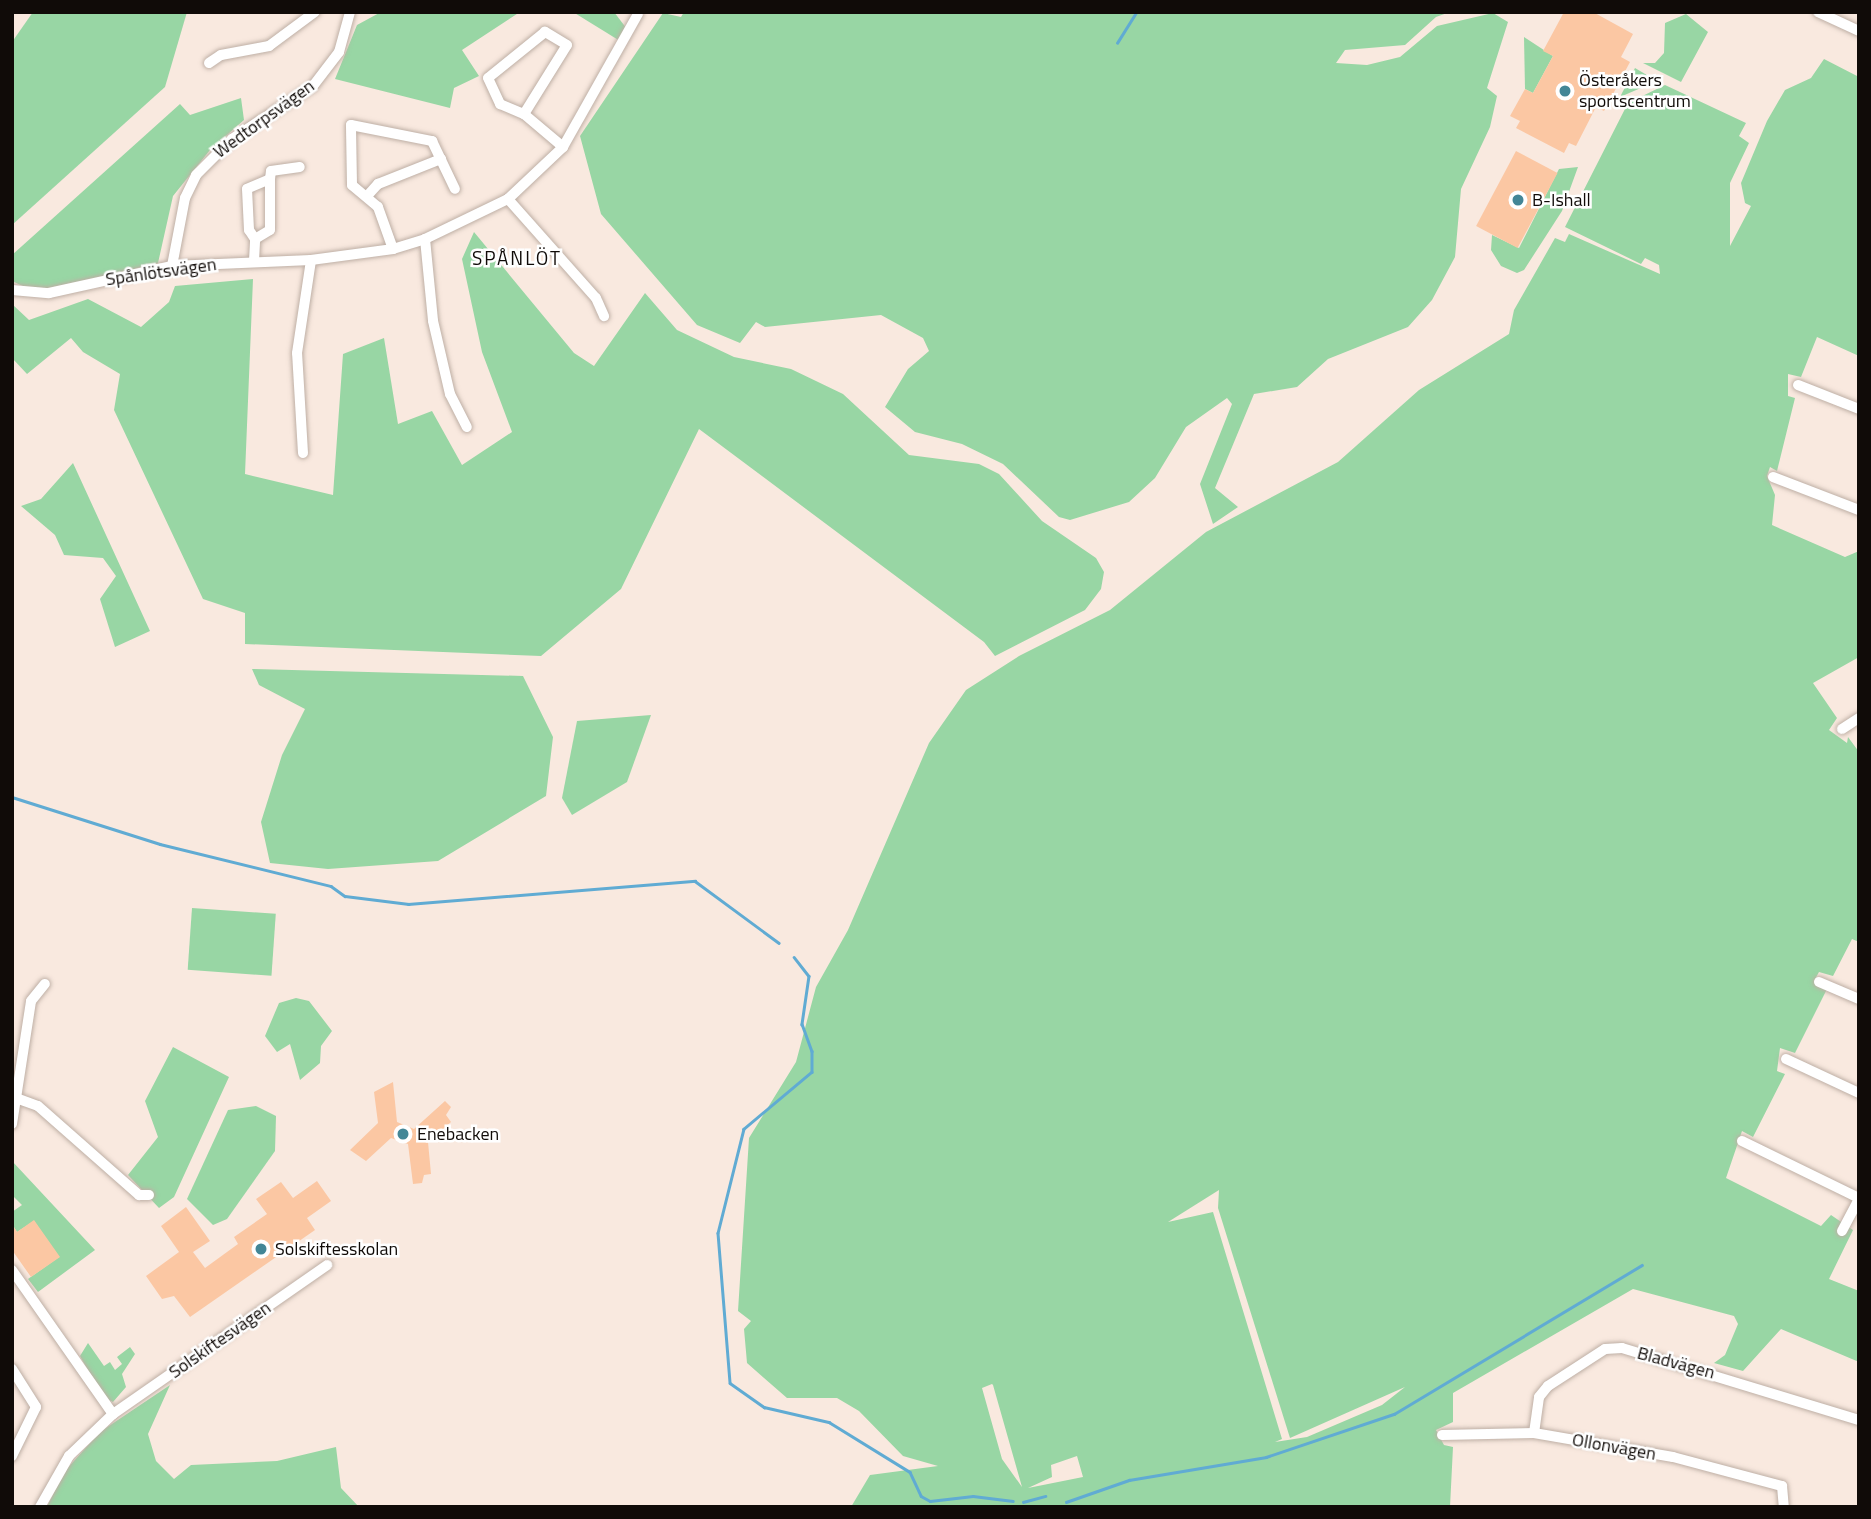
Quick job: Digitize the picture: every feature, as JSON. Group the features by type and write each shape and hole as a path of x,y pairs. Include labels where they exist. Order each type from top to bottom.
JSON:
{"street":[{"path":"209,63 221,55 270,46 315,12"},
{"name":"Wedtorpsvägen","path":"172,266 185,198 196,175 232,139 313,86 339,52 350,12"},
{"path":"1818,12 1859,32"},
{"name":"Spånlötsvägen","path":"12,290 48,293 172,266 311,260 393,249 425,239 508,199 563,147 638,14"},
{"path":"524,114 567,46 545,32 488,78 500,104 524,114 563,147"},
{"path":"351,199 351,125 432,141 455,189"},
{"path":"368,195 378,184 441,159"},
{"path":"255,239 270,230 271,171 300,167"},
{"path":"254,261 255,239 249,230 247,189 270,179"},
{"path":"352,185 368,195 378,206 393,249"},
{"path":"508,199 596,298 604,316"},
{"path":"425,239 433,321 450,394 467,427"},
{"path":"303,453 297,353 311,260"},
{"path":"1798,385 1859,408"},
{"path":"1773,477 1859,510"},
{"path":"1842,729 1859,718"},
{"path":"1819,982 1859,999"},
{"path":"12,1124 31,1001 45,984"},
{"path":"1786,1059 1859,1093"},
{"path":"16,1098 38,1106 139,1195 149,1195"},
{"path":"1742,1141 1859,1198 1842,1231"},
{"name":"Solskiftesvägen","path":"40,1507 69,1456 113,1414 327,1265"},
{"path":"12,1270 113,1414"},
{"name":"Bladvägen","path":"1534,1433 1539,1397 1548,1386 1605,1349 1622,1349 1859,1420"},
{"path":"12,1369 36,1407 12,1456"},
{"name":"Ollonvägen","path":"1442,1435 1534,1433 1673,1457 1782,1486 1784,1507"}],"green space":[{"path":"33,12 187,12 165,87 12,225 12,42"},
{"path":"381,12 520,12 462,50 479,76 454,88 450,108 335,79 357,25"},
{"path":"573,12 614,12 627,29 620,41"},
{"path":"684,12 1450,12 1436,17 1405,45 1345,50 1336,63 1367,65 1400,57 1437,26 1493,13 1508,22 1487,88 1497,96 1490,127 1461,189 1455,257 1432,300 1408,327 1328,359 1297,387 1254,394 1215,488 1238,507 1213,524 1200,484 1232,404 1227,398 1186,427 1155,478 1129,502 1070,520 1059,517 1003,464 962,444 915,432 885,407 908,369 929,351 923,338 881,315 765,327 756,322 740,343 697,325 601,214 580,136 663,13 681,17"},
{"path":"1686,14 1708,32 1681,82 1643,63 1655,63 1664,53 1665,23"},
{"path":"1524,37 1553,56 1533,93 1525,89"},
{"path":"1824,59 1859,77 1859,356 1817,337 1801,377 1788,374 1788,396 1795,398 1777,471 1770,467 1767,476 1775,495 1772,525 1845,557 1859,551 1859,657 1813,683 1837,718 1829,730 1847,743 1848,737 1859,752 1859,942 1852,939 1833,976 1819,972 1814,981 1827,989 1795,1053 1780,1048 1777,1071 1785,1074 1753,1137 1742,1131 1726,1178 1821,1226 1831,1215 1853,1230 1829,1279 1859,1291 1859,1362 1781,1329 1743,1371 1714,1363 1725,1355 1738,1324 1734,1316 1633,1289 1453,1393 1453,1422 1436,1430 1444,1445 1453,1447 1450,1507 851,1507 870,1475 938,1466 903,1456 859,1411 837,1398 787,1398 747,1363 744,1329 751,1321 738,1311 749,1138 796,1062 816,987 848,930 929,743 966,690 1019,656 1110,610 1206,532 1338,462 1419,390 1509,334 1514,310 1555,238 1565,242 1569,234 1660,274 1659,265 1645,258 1641,264 1565,227 1628,103 1665,85 1746,123 1739,136 1749,143 1730,183 1730,246 1751,206 1745,203 1741,183 1767,121 1785,90 1811,78","holes":["1219,1190 1218,1208 1290,1438 1405,1387 1382,1405 1307,1437 1275,1442 1282,1439 1213,1212 1168,1222","993,1385 1022,1487 1002,1459 982,1388","1077,1456 1083,1477 1028,1488 1052,1477 1051,1465"]},
{"path":"1635,68 1657,81 1620,97"},
{"path":"241,98 244,120 210,150 173,196 158,263 56,288 29,289 12,281 12,255 180,104 190,115"},
{"path":"1578,167 1562,211 1524,270 1517,273 1501,266 1491,250 1492,235 1519,248 1559,169"},
{"path":"474,232 574,353 594,366 645,293 677,330 734,357 791,369 843,394 909,455 979,464 999,474 1042,521 1096,558 1104,572 1101,589 1085,610 995,656 984,642 699,429 621,589 541,656 245,644 245,613 203,599 114,410 120,374 83,352 71,338 27,374 12,358 12,304 29,320 88,299 141,327 169,302 175,286 253,279 245,474 333,495 343,354 384,338 398,424 432,411 462,465 512,432 482,352 462,259"},
{"path":"73,463 150,631 115,647 100,599 116,576 103,558 64,555 55,535 21,506 41,499"},
{"path":"252,669 523,676 553,737 546,796 438,861 328,869 270,863 261,822 282,755 305,709 259,685"},
{"path":"651,715 627,782 572,815 562,798 577,721"},
{"path":"192,908 276,914 271,976 188,970"},
{"path":"296,998 309,1001 332,1031 321,1046 320,1063 300,1080 290,1044 277,1052 265,1036 279,1003"},
{"path":"173,1047 229,1077 174,1197 159,1208 128,1175 158,1137 145,1101"},
{"path":"256,1106 276,1116 275,1151 227,1219 213,1225 187,1199 228,1110"},
{"path":"12,1161 95,1250 38,1292 28,1279 59,1257 34,1221 17,1232 12,1224 12,1212 22,1205 12,1195"},
{"path":"88,1343 104,1366 110,1362 115,1370 122,1364 117,1357 130,1347 135,1354 122,1374 126,1387 113,1402 103,1397 80,1356"},
{"path":"170,1385 148,1434 156,1461 174,1479 191,1465 277,1461 336,1447 341,1488 359,1507 47,1507 64,1472 100,1432"}],"building":[{"path":"1564,12 1593,12 1633,34 1621,57 1630,62 1604,111 1596,107 1576,146 1569,143 1564,153 1516,128 1520,121 1510,116 1525,89 1533,93 1553,56 1543,51"},
{"name":"B-Ishall","path":"1516,151 1557,173 1518,248 1476,226"},
{"name":"Enebacken","path":"393,1082 397,1122 414,1129 445,1101 451,1107 446,1115 451,1122 428,1142 431,1174 424,1175 422,1183 413,1184 408,1144 391,1138 366,1161 350,1150 378,1123 374,1092"},
{"name":"Solskiftesskolan","path":"317,1181 331,1201 307,1218 315,1230 190,1317 174,1296 162,1299 146,1276 179,1252 161,1226 186,1207 210,1241 193,1252 205,1268 238,1244 234,1237 267,1214 256,1199 281,1182 293,1198"},
{"path":"34,1220 60,1257 31,1277 12,1250 12,1224 17,1232"}],"waterway":[{"path":"1117,43 1136,12"},
{"path":"12,797 160,844 331,886 345,896 408,904 695,881 779,943"},
{"path":"794,957 809,976 802,1024 812,1051 812,1072 744,1129 718,1233 730,1383 764,1407 829,1422 910,1472 921,1496 930,1501 973,1496 1013,1501"},
{"path":"1066,1502 1129,1480 1266,1457 1394,1414 1642,1265"},
{"path":"1023,1502 1045,1496"}],"place":[{"name":"Österåkers sportscentrum","path":"1565,91"},
{"name":"B-Ishall","path":"1518,200"},
{"name":"Enebacken","path":"403,1134"},
{"name":"Solskiftesskolan","path":"261,1249"}],"district":[{"name":"SPÅNLÖT","path":"517,258"}]}
